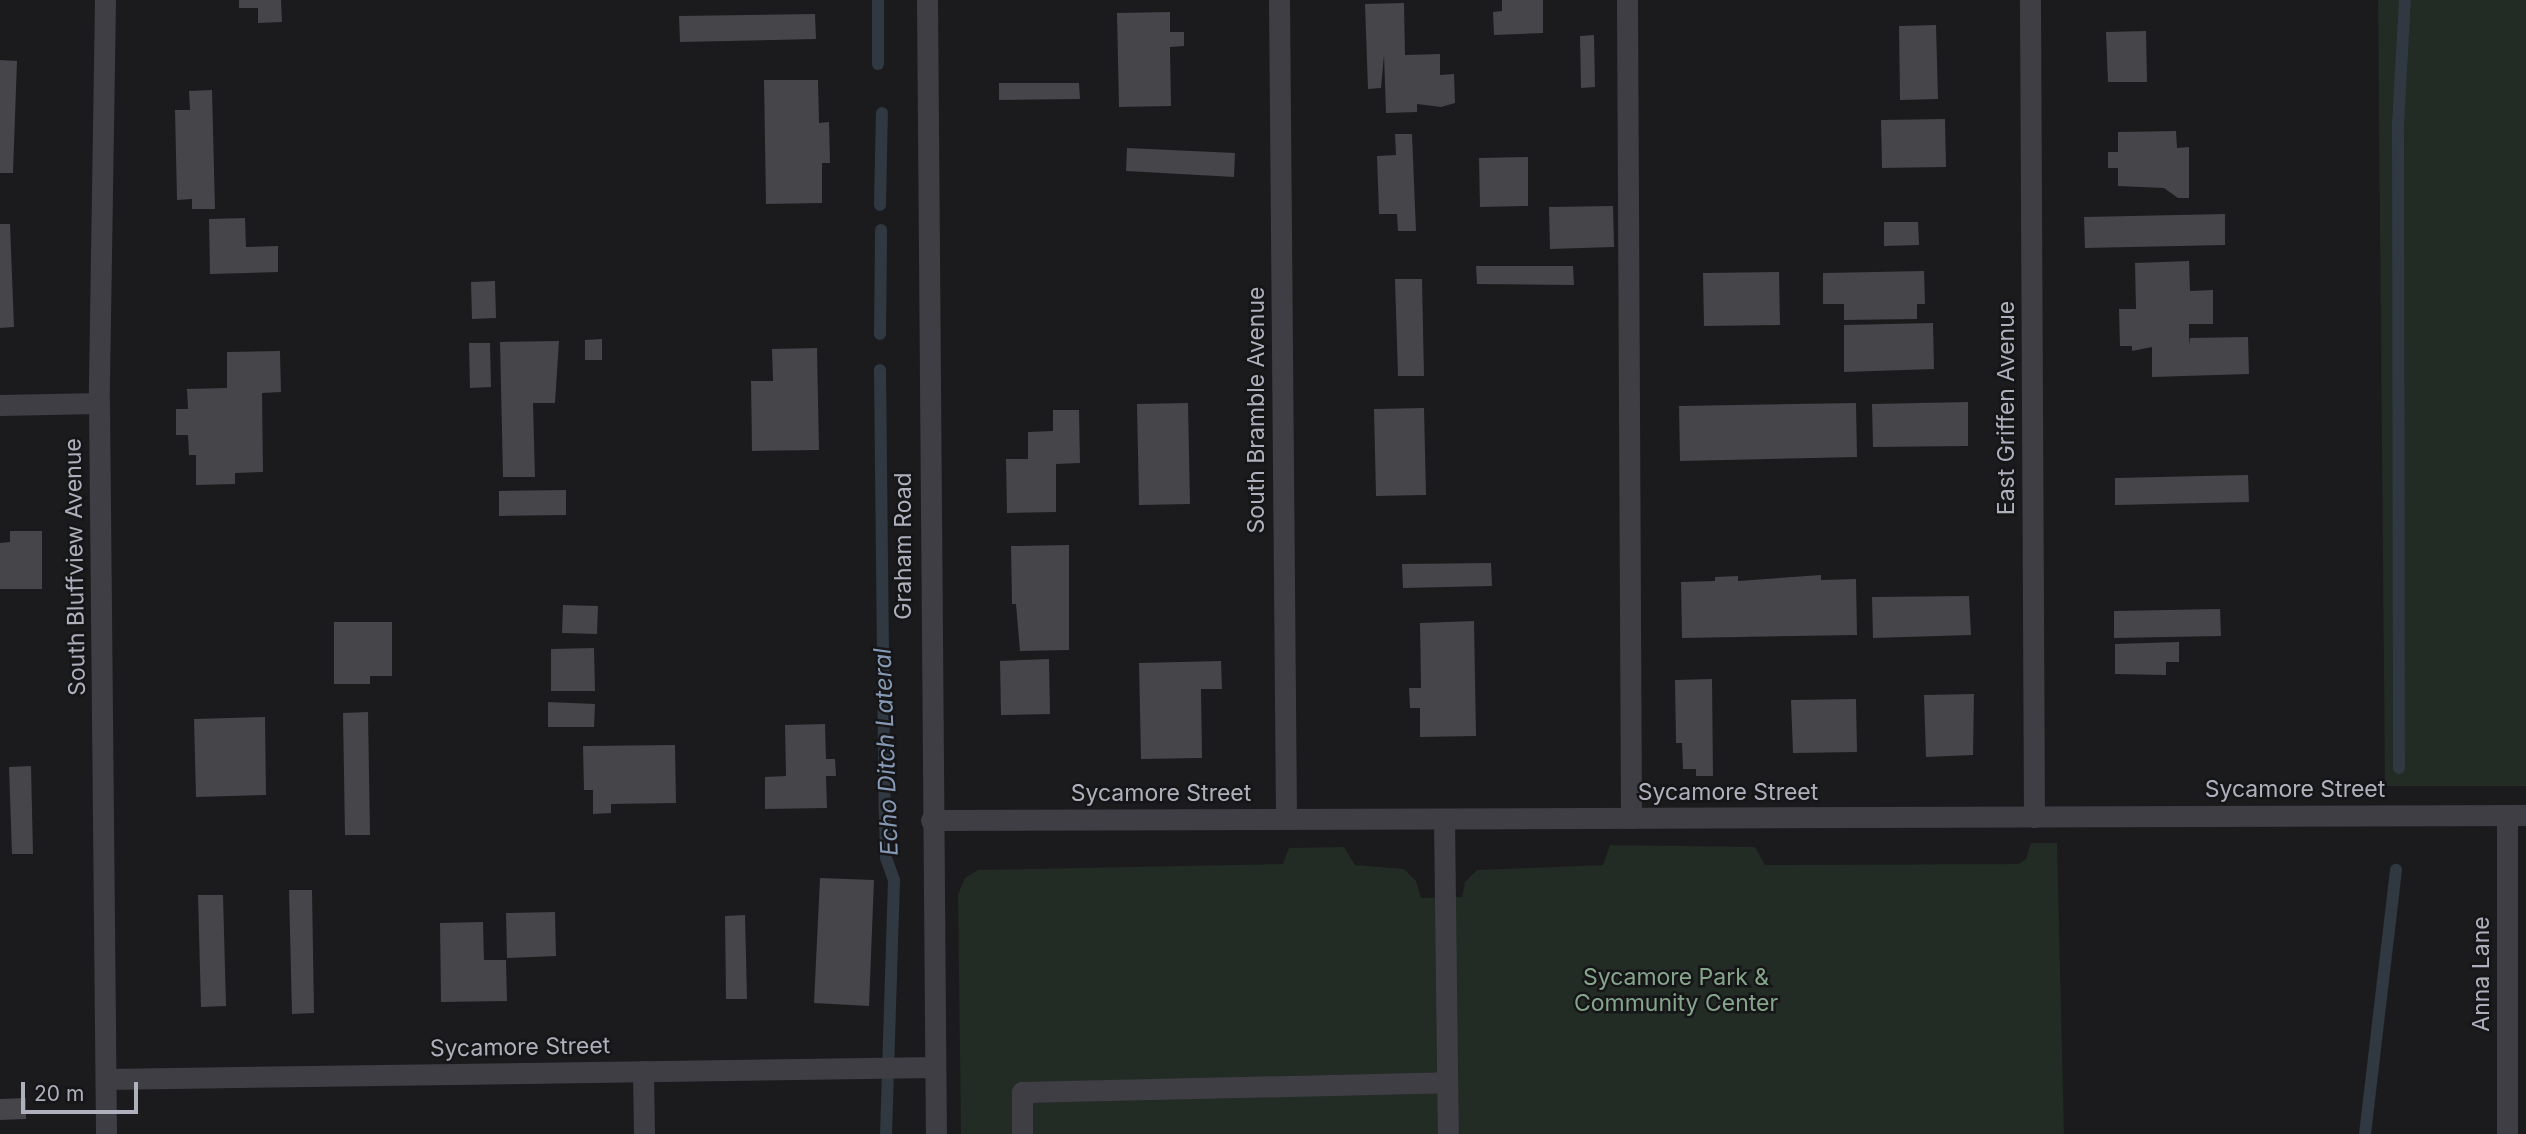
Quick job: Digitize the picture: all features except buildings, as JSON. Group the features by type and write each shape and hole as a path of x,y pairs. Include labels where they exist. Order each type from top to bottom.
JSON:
{"street":[{"name":"South Bluffview Avenue","path":"105,0 99,404 106,1134"},
{"name":"Graham Road","path":"927,0 931,820 936,1134"},
{"name":"South Bramble Avenue","path":"1279,0 1286,819"},
{"path":"1627,0 1631,818"},
{"name":"East Griffen Avenue","path":"2030,0 2034,817"},
{"path":"0,405 99,404"},
{"name":"Sycamore Street","path":"931,820 2516,815"},
{"name":"Anna Lane","path":"2507,1134 2516,815"},
{"path":"1444,819 1448,1134"},
{"name":"Sycamore Street","path":"106,1079 934,1067"},
{"path":"643,1071 644,1134"},
{"path":"1022,1134 1021,1092 1447,1082"}],"green space":[{"path":"2378,0 2526,0 2526,786 2385,786"},
{"name":"Sycamore Park & Community Center","path":"2031,843 2057,843 2064,1134 961,1134 958,894 965,878 978,870 1283,864 1289,848 1344,847 1355,865 1404,869 1416,881 1421,898 1462,897 1465,882 1477,870 1603,865 1610,845 1755,847 1765,865 2019,864 2026,859"}],"waterway":[{"name":"Echo Ditch Lateral","path":"878,0 878,64"},
{"path":"2399,768 2398,124 2405,0"},
{"name":"Echo Ditch Lateral","path":"880,205 882,113"},
{"name":"Echo Ditch Lateral","path":"880,334 881,230"},
{"name":"Echo Ditch Lateral","path":"880,370 886,858 894,880 886,1134"},
{"path":"2365,1134 2396,870"}]}
